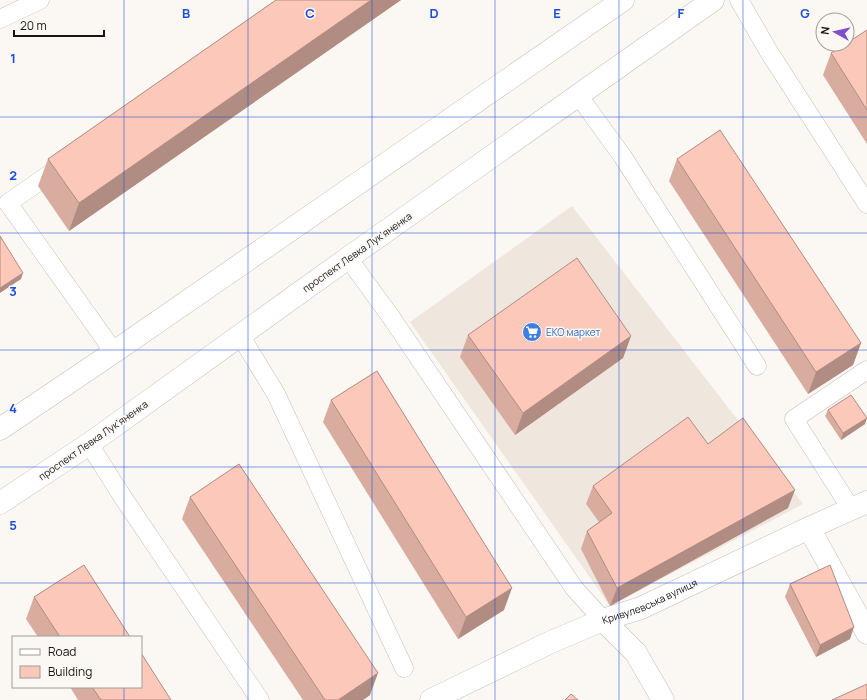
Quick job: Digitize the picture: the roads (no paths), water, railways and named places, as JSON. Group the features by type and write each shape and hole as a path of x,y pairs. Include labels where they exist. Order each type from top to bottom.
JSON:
{"main road":[{"path":"0,429 114,352 623,0"},
{"name":"проспект Левка Лукʼяненка","path":"0,503 89,444 348,258 713,0"},
{"name":"Кривулевська вулиця","path":"431,700 551,642 603,620 641,608 809,528 859,506"},
{"path":"809,528 867,633"},
{"path":"603,620 636,653 663,700"}],"lane":[{"path":"0,19 40,0"},
{"path":"739,0 769,52 867,204"},
{"path":"578,95 622,157 757,366"},
{"path":"73,158 4,200 114,352"},
{"path":"348,258 391,317 574,588 603,620"},
{"path":"240,335 276,394 404,668"},
{"path":"859,506 794,419 867,370"},
{"path":"89,444 122,496 260,700"}],"place":[{"name":"ЕКО маркет","path":"532,332"}]}
